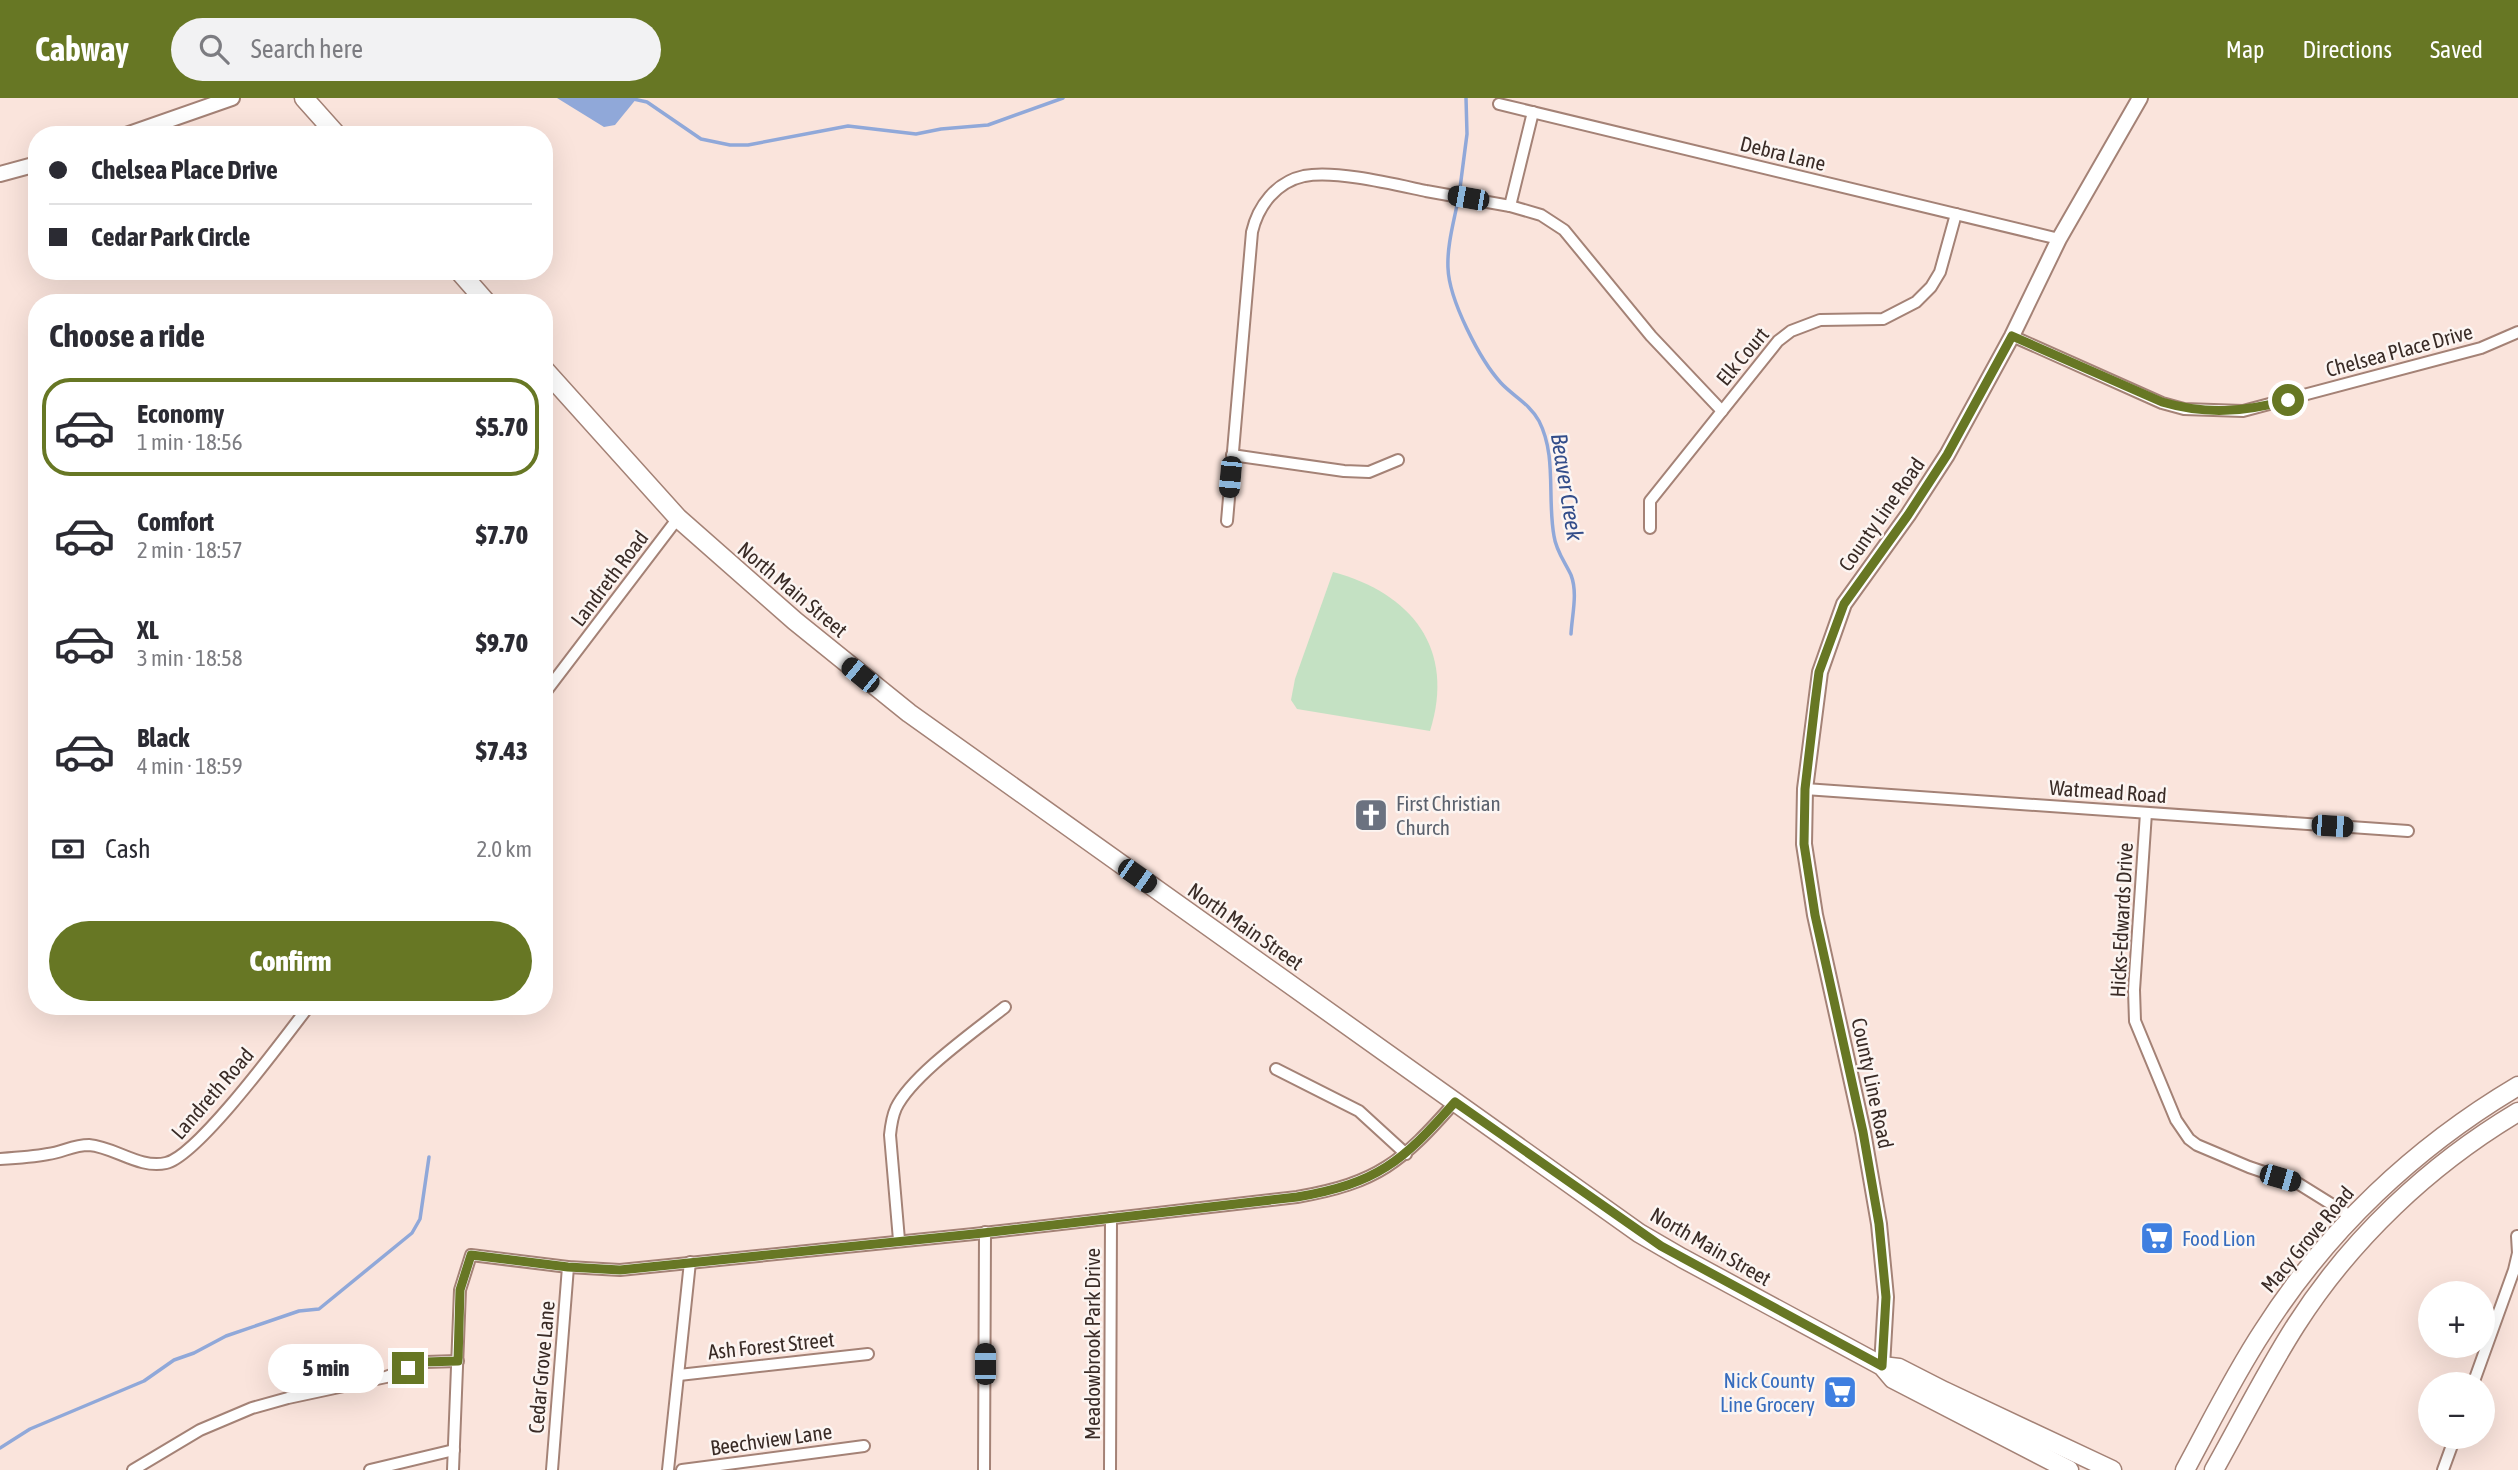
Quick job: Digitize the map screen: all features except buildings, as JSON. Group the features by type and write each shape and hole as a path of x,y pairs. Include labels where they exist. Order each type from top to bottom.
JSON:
{"main road":[{"path":"304,98 329,126"},
{"path":"467,280 478,294"},
{"name":"North Main Street","path":"553,379 678,518 795,621 909,713 1661,1246 1882,1366 1893,1379 2068,1470"},
{"name":"Macy Grove Road","path":"2185,1470 2268,1322 2303,1273 2353,1217 2421,1153 2469,1117 2518,1086"},
{"name":"Macy Grove Road","path":"2214,1470 2295,1326 2351,1251 2435,1170 2518,1112"},
{"name":"North Main Street","path":"1882,1366 1899,1368 2112,1470"}],"street":[{"path":"152,126 232,98"},
{"name":"County Line Road","path":"1882,1366 1886,1297 1881,1237 1863,1132 1809,879 1804,844 1805,789 1819,672 1844,604 1947,455 2012,336 2059,239 2140,98"},
{"name":"Debra Lane","path":"1499,104 2059,239"},
{"path":"1510,206 1533,112"},
{"path":"0,174 28,166"},
{"path":"1227,521 1252,232 1256,215 1264,203 1280,187 1303,176 1374,180 1510,206 1541,215 1564,230 1651,336 1722,411"},
{"name":"Elk Court","path":"1650,528 1650,501 1778,341 1791,331 1820,320 1883,319 1916,302 1931,287 1940,272 1956,214"},
{"name":"Chelsea Place Drive","path":"2012,336 2162,402 2184,409 2243,411 2481,348 2518,332"},
{"path":"1232,455 1369,472 1398,460"},
{"name":"Landreth Road","path":"553,682 678,518"},
{"name":"Watmead Road","path":"1805,789 2408,831"},
{"name":"Hicks-Edwards Drive","path":"2146,813 2134,990 2135,1021 2169,1106 2181,1129 2197,1145 2299,1184 2353,1217"},
{"path":"899,1240 890,1135 896,1107 929,1068 1005,1007"},
{"name":"Landreth Road","path":"0,1159 50,1154 68,1147 91,1145 150,1163 164,1164 178,1160 224,1112 302,1015"},
{"path":"1276,1069 1359,1111 1406,1154"},
{"path":"453,1470 460,1290 471,1255 568,1267 620,1270 985,1233 1325,1192 1364,1180 1406,1154 1455,1102"},
{"name":"Meadowbrook Park Drive","path":"1110,1470 1111,1218"},
{"path":"984,1470 985,1233"},
{"path":"2477,1372 2514,1270 2518,1253 2517,1236"},
{"path":"668,1470 690,1262"},
{"name":"Cedar Grove Lane","path":"552,1470 568,1267"},
{"name":"Ash Forest Street","path":"679,1375 867,1354"},
{"path":"134,1470 200,1430 252,1408 386,1377 425,1362 458,1361"},
{"name":"Beechview Lane","path":"682,1470 864,1446"},
{"path":"2443,1470 2451,1449"},
{"path":"370,1470 454,1450"}],"green space":[{"path":"1333,572 1361,581 1385,594 1405,610 1420,628 1431,650 1437,674 1436,701 1430,731 1297,709 1291,700 1295,679"}],"water":[{"path":"557,98 637,98 615,125 604,127"}],"waterway":[{"path":"629,98 647,102 701,139 730,145 748,145 848,126 916,134 988,125 1063,98"},
{"name":"Beaver Creek","path":"1460,188 1467,134 1466,98"},
{"name":"Beaver Creek","path":"1457,205 1448,252 1450,281 1467,329 1484,360 1501,383 1535,415 1545,434 1550,463 1554,536 1571,575 1574,589 1571,634"},
{"path":"0,1448 30,1429 144,1381 174,1360 226,1336 299,1311 319,1309 412,1233 420,1219 429,1157"}],"place":[{"name":"First Christian Church","path":"1371,815"},
{"name":"Food Lion","path":"2157,1238"},
{"name":"Nick County Line Grocery","path":"1840,1392"}],"route":[{"path":"408,1368 425,1362 458,1361 460,1290 471,1255 568,1267 620,1270 974,1234 1297,1197 1345,1187 1385,1169 1427,1134 1455,1102 1639,1233 1882,1366 1886,1320 1885,1273 1874,1190 1815,915 1804,844 1805,789 1819,672 1841,611 1947,455 2012,336 2162,402 2184,409 2243,411 2288,400"}]}
